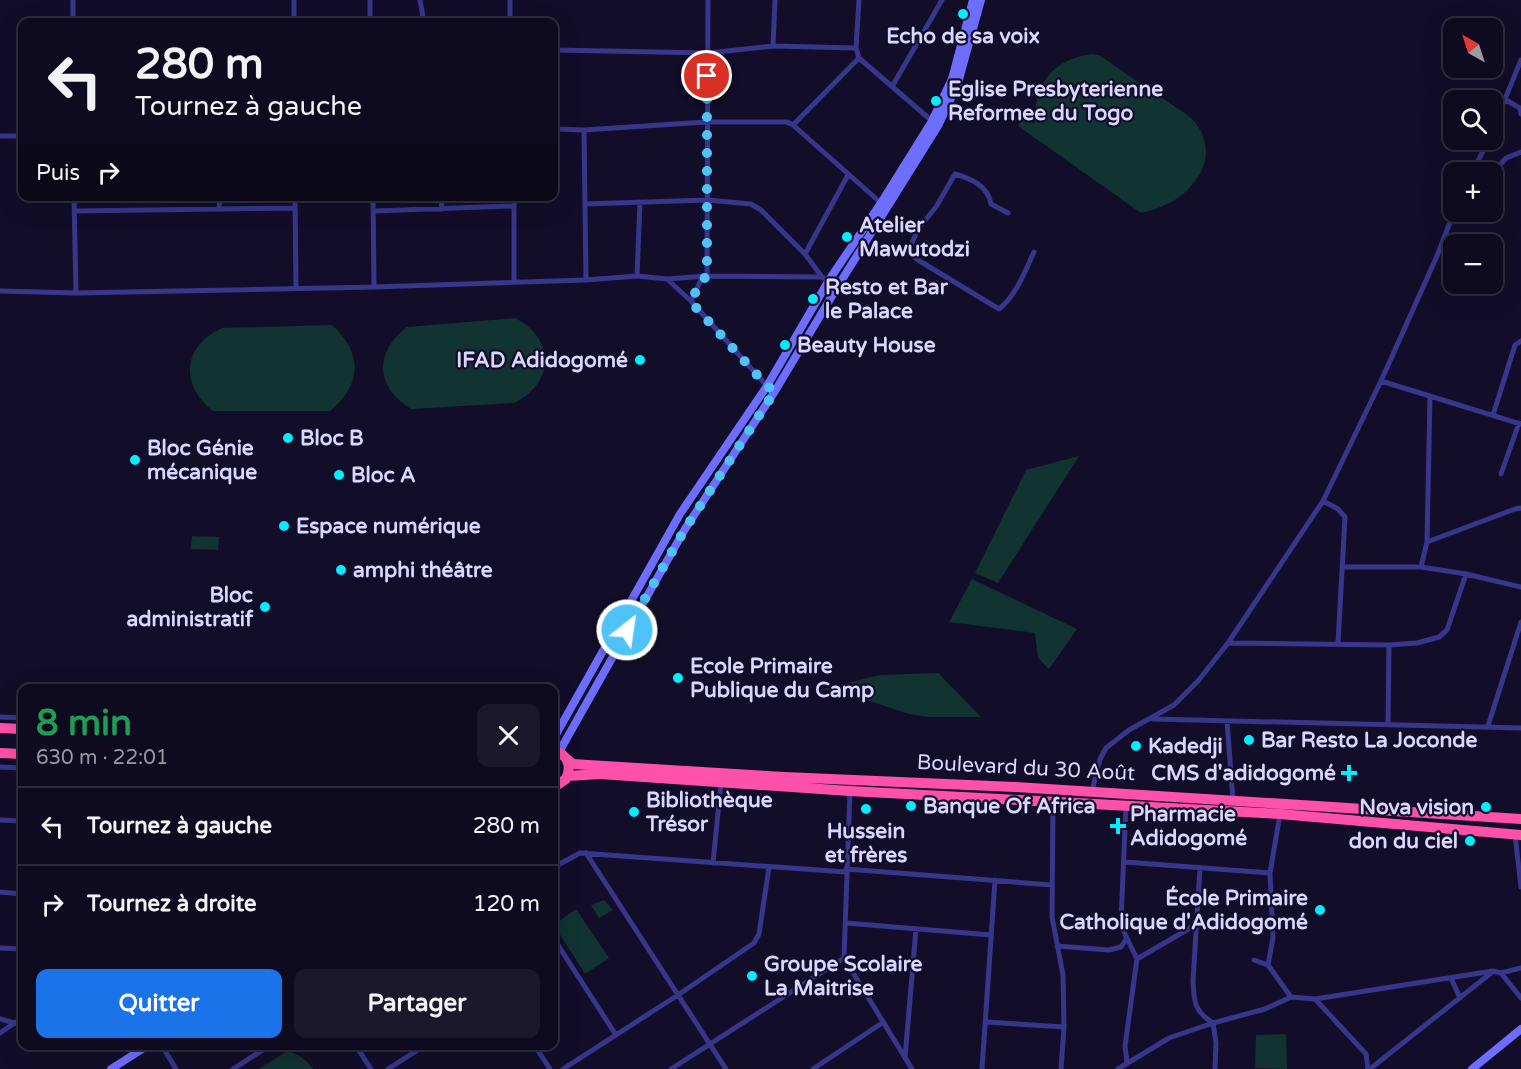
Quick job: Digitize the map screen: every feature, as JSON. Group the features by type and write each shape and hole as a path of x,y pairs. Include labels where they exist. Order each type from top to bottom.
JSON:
{"highway":[{"path":"0,728 18,729"},
{"path":"0,753 18,754"},
{"path":"558,785 568,776 569,768 560,754"},
{"name":"Boulevard du 30 Août","path":"560,754 573,764 1127,794 1233,805 1280,814 1518,835"},
{"name":"Boulevard du 30 Août","path":"568,776 600,774 1126,806 1233,805 1520,816"},
{"path":"1014,800 1015,787"},
{"path":"1126,806 1127,794"},
{"path":"1518,835 1520,816"}],"main road":[{"path":"558,731 680,514 767,386 826,278 881,203 932,121 952,79 973,0"},
{"path":"560,754 685,529 775,391 938,126 958,83 981,0"},
{"path":"1472,1069 1521,1029"},
{"path":"111,1069 140,1050"}],"street":[{"path":"73,0 73,18"},
{"path":"294,0 294,18"},
{"path":"370,0 370,18"},
{"path":"420,0 423,18"},
{"path":"510,0 510,18"},
{"path":"691,302 700,282 707,276 708,0"},
{"path":"772,46 775,0"},
{"path":"859,0 856,48 859,58 932,121"},
{"path":"893,86 942,0"},
{"path":"558,50 708,53 772,46 856,48"},
{"path":"793,125 859,58"},
{"path":"1503,106 1521,60"},
{"path":"1506,100 1520,108 1521,114"},
{"path":"558,129 584,130 706,122 787,122 881,203"},
{"path":"584,130 586,280"},
{"path":"0,136 18,136"},
{"path":"1502,162 1506,158 1521,152"},
{"path":"1008,213 992,204 983,187 969,178 955,174 936,207 918,229 908,252 999,309 1018,285 1034,252"},
{"path":"805,254 848,175"},
{"path":"585,204 707,200 756,206 826,278 838,286"},
{"path":"74,201 76,293"},
{"path":"219,209 220,201"},
{"path":"295,201 296,288"},
{"path":"374,201 374,287"},
{"path":"441,201 442,209"},
{"path":"514,201 514,282"},
{"path":"637,276 640,202"},
{"path":"374,211 513,206"},
{"path":"75,211 295,208"},
{"path":"1092,792 1100,759 1106,748 1116,738 1151,719 1187,694 1228,643 1323,501 1381,381 1450,222"},
{"path":"0,291 76,293 374,287 586,280 637,276 667,279 707,276 826,278"},
{"path":"667,279 691,302 767,386 775,391"},
{"path":"1493,415 1515,345 1521,341"},
{"path":"1381,381 1520,423 1501,474"},
{"path":"1421,567 1427,542 1431,396"},
{"path":"1323,501 1338,509 1345,518 1338,643"},
{"path":"1427,542 1521,508"},
{"path":"1344,567 1421,567 1466,574 1521,587"},
{"path":"1228,643 1389,645 1417,643 1444,634 1453,617 1466,574"},
{"path":"1488,726 1521,622"},
{"path":"1388,725 1389,645"},
{"path":"0,717 18,718"},
{"path":"1151,719 1521,728"},
{"path":"1227,721 1233,805"},
{"path":"0,767 18,768"},
{"path":"714,863 721,783"},
{"path":"850,791 844,958 912,1069"},
{"path":"1053,802 1052,917 1063,975 1064,1028 1061,1069"},
{"path":"1126,806 1121,920 1126,939 1137,959 1125,1046 1127,1062"},
{"path":"1268,965 1273,938 1270,873 1280,814"},
{"path":"0,820 18,821"},
{"path":"1518,835 1521,887"},
{"path":"586,853 726,1069"},
{"path":"558,865 574,855 586,853 1052,885"},
{"path":"1125,862 1270,873"},
{"path":"563,1069 678,995 757,939 769,867"},
{"path":"1200,868 1193,981 1194,999 1201,1015 1213,1023 1216,1043 1215,1069"},
{"path":"982,1069 995,880"},
{"path":"0,892 18,894"},
{"path":"846,923 991,935"},
{"path":"1137,959 1197,924"},
{"path":"905,1058 916,929"},
{"path":"1057,946 1109,950 1121,947 1126,939"},
{"path":"558,945 616,1035"},
{"path":"0,948 18,949"},
{"path":"671,1069 844,958"},
{"path":"1254,960 1268,965 1291,996"},
{"path":"1118,1069 1170,1038 1265,1009 1291,996 1315,999 1493,971 1501,973 1521,968"},
{"path":"1315,999 1366,1054 1369,1069 1493,971"},
{"path":"1501,973 1521,998"},
{"path":"1451,978 1460,998"},
{"path":"0,1019 18,1024"},
{"path":"0,1033 18,1020"},
{"path":"986,1022 1064,1028"},
{"path":"813,1069 882,1023"},
{"path":"164,1050 176,1069"},
{"path":"233,1069 263,1050"},
{"path":"359,1050 371,1069"},
{"path":"388,1069 418,1050"},
{"path":"538,1050 550,1069"}],"green space":[{"path":"1099,55 1185,113 1194,121 1202,134 1206,156 1202,170 1187,191 1166,205 1141,213 1018,126 1023,117 1034,124 1035,110 1042,86 1056,68 1078,57"},
{"path":"515,318 538,337 544,349 545,361 543,373 537,384 514,403 411,409 399,400 385,380 384,358 396,337 407,327"},
{"path":"332,325 349,347 355,369 348,391 330,411 213,411 195,389 190,366 193,355 199,345 222,328"},
{"path":"1079,456 998,583 975,573 1026,470"},
{"path":"192,536 219,537 218,550 191,549"},
{"path":"972,579 1077,629 1049,669 1038,658 1035,633 949,622"},
{"path":"938,673 981,717 929,717 909,714 852,695 822,689 880,675"},
{"path":"604,900 613,910 599,918 591,905"},
{"path":"576,909 609,958 585,974 558,931 558,922"},
{"path":"1286,1034 1287,1069 1255,1068 1256,1035"},
{"path":"287,1051 302,1057 313,1069 259,1069"}],"place":[{"name":"Echo de sa voix","path":"963,14"},
{"name":"Eglise Presbyterienne Reformee du Togo","path":"936,101"},
{"name":"Atelier Mawutodzi","path":"847,237"},
{"name":"Resto et Bar le Palace","path":"813,299"},
{"name":"Beauty House","path":"785,345"},
{"name":"IFAD Adidogomé","path":"640,360"},
{"name":"Bloc B","path":"288,438"},
{"name":"Bloc Génie mécanique","path":"135,460"},
{"name":"Bloc A","path":"339,475"},
{"name":"Espace numérique","path":"284,526"},
{"name":"amphi théâtre","path":"341,570"},
{"name":"Bloc administratif","path":"265,607"},
{"name":"Ecole Primaire Publique du Camp","path":"678,678"},
{"name":"Bar Resto La Joconde","path":"1249,740"},
{"name":"Kadedji","path":"1136,746"},
{"name":"CMS d'adidogomé","path":"1349,773"},
{"name":"Banque Of Africa","path":"911,806"},
{"name":"Nova vision","path":"1486,807"},
{"name":"Hussein et frères","path":"866,809"},
{"name":"Bibliothèque Trésor","path":"634,812"},
{"name":"Pharmacie Adidogomé","path":"1118,826"},
{"name":"don du ciel","path":"1470,841"},
{"name":"École Primaire Catholique d'Adidogomé","path":"1320,910"},
{"name":"Groupe Scolaire La Maitrise","path":"752,976"}],"route":[{"path":"627,630 685,529 775,391 767,386 691,302 700,282 707,276 707,76"}]}
